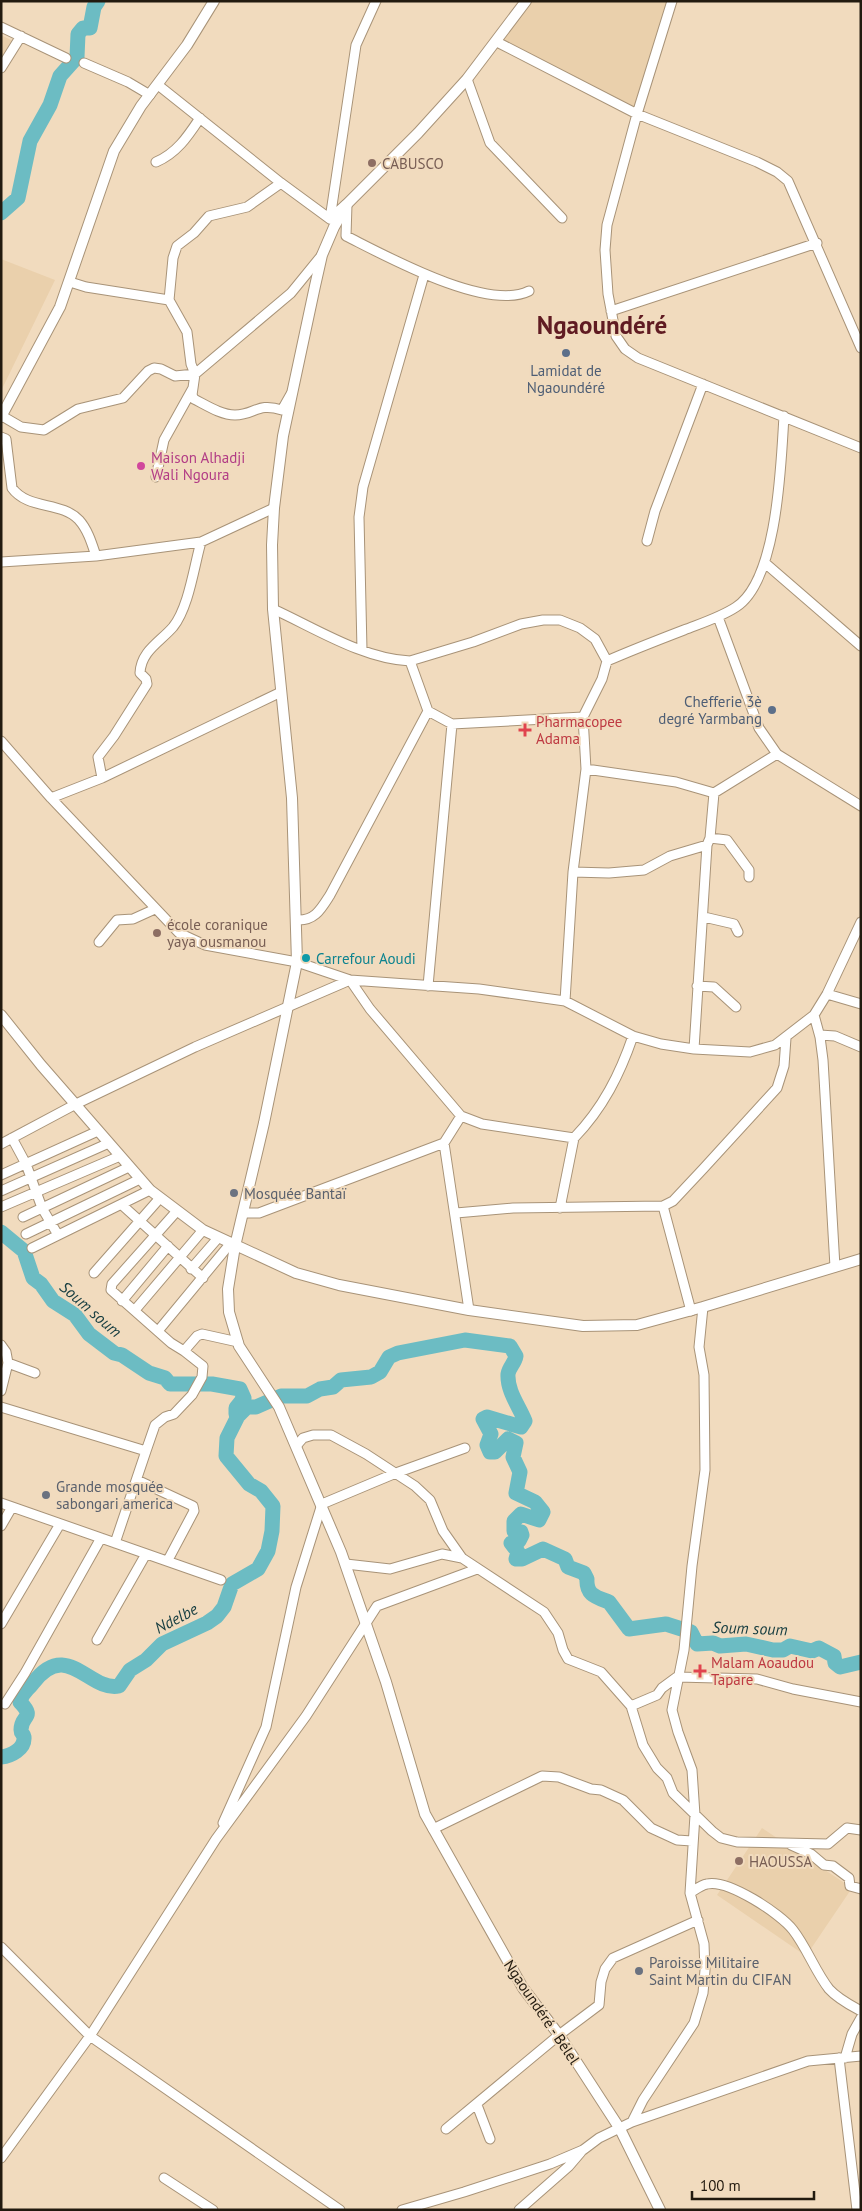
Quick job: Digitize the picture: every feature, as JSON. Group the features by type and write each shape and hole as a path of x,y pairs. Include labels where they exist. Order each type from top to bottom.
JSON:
{"main road":[{"path":"2,416 60,307 114,151 141,106 158,85 214,1"},
{"name":"Ngaoundéré - Bélel","path":"526,1 497,42 467,79 418,133 348,204 334,227 322,254 283,436 274,508 272,609 292,798 297,962 289,1008 243,1213 233,1245 228,1289 229,1312 238,1342 267,1386 297,1445 346,1564 366,1622 425,1814 514,1973 559,2035 620,2129 660,2210"},
{"path":"1,1015 150,1190 176,1212 203,1230 296,1273 339,1285 469,1310 582,1326 637,1325 703,1308 861,1259"}],"street":[{"path":"330,219 356,45 376,1"},
{"path":"672,1 637,114 607,224 605,250 616,336 625,348 638,358 861,448"},
{"path":"1,27 66,58"},
{"path":"1,68 21,36"},
{"path":"497,42 637,114 777,172 788,181 817,243 861,348"},
{"path":"84,63 128,82 150,95"},
{"path":"467,79 490,143 562,218"},
{"path":"158,85 281,183 330,219"},
{"path":"156,162 170,156 188,137 200,118"},
{"path":"281,183 247,207 209,216 194,233 177,246 173,258 169,300 187,332 195,379 192,395 194,399 236,415 266,406 282,410 294,390"},
{"path":"330,219 348,204"},
{"path":"348,204 346,236 424,274 498,296 514,297 529,291"},
{"path":"612,312 711,276 817,243"},
{"path":"156,477 164,440 195,379 291,293 322,254"},
{"path":"362,650 359,517 363,487 424,274"},
{"path":"70,282 86,287 169,300"},
{"path":"2,416 21,427 44,430 78,409 123,398 148,371 154,368 161,369 175,376 195,379"},
{"path":"647,541 655,511 702,384"},
{"path":"606,661 718,617 738,606 754,588 765,563 781,474 784,416"},
{"path":"1,437 6,440 12,488 15,492 40,505 66,511 78,520 89,536 96,556"},
{"path":"1,562 96,556 201,542 274,508"},
{"path":"102,778 98,757 114,736 147,684 146,679 140,673 141,664 146,654 174,625 195,567 201,542"},
{"path":"765,563 861,646"},
{"path":"272,609 362,650 393,660 410,661 473,642 521,624 543,620 560,620 580,628 595,639 606,661 602,679 584,717 586,769 573,872 565,1001"},
{"path":"718,617 759,728 777,754 861,806"},
{"path":"410,661 428,711 452,724 584,717"},
{"path":"51,798 102,778 280,692"},
{"path":"297,920 312,918 318,913 330,895 428,711"},
{"path":"428,986 452,724"},
{"path":"1,741 51,798 179,933 205,945 297,962 350,980 479,989 565,1001 633,1036 661,1044 694,1049 750,1052 775,1044 786,1038 814,1015 827,994 861,922"},
{"path":"586,769 676,782 714,793 777,754"},
{"path":"694,1049 697,986 714,793"},
{"path":"573,872 609,873 644,870 670,856 709,841 727,840 749,870 749,877"},
{"path":"99,942 117,920 133,919 155,909"},
{"path":"704,917 734,924 738,932"},
{"path":"1,1144 76,1104 195,1047 350,980"},
{"path":"350,980 370,1009 461,1116 482,1124 574,1138"},
{"path":"697,986 714,987 736,1007"},
{"path":"827,994 861,1004"},
{"path":"814,1015 820,1035 835,1267"},
{"path":"820,1035 835,1036 861,1047"},
{"path":"560,1208 574,1138 604,1102 633,1036"},
{"path":"456,1213 513,1208 663,1206 672,1201 703,1169 777,1088 784,1066 786,1038"},
{"path":"243,1213 259,1213 444,1143 461,1116"},
{"path":"1,1174 98,1131"},
{"path":"12,1138 26,1164 42,1208 58,1236"},
{"path":"1,1191 109,1143"},
{"path":"444,1143 456,1213 469,1310"},
{"path":"1,1207 120,1156"},
{"path":"24,1217 129,1167"},
{"path":"26,1234 140,1178"},
{"path":"32,1248 150,1190"},
{"path":"94,1272 160,1198"},
{"path":"122,1205 203,1278"},
{"path":"663,1206 691,1311"},
{"path":"115,1543 155,1425 182,1407 201,1380 203,1366 110,1290 110,1286 176,1212"},
{"path":"135,1310 203,1230"},
{"path":"191,1269 218,1238"},
{"path":"158,1331 233,1245"},
{"path":"122,1301 168,1246"},
{"path":"632,2122 643,2100 694,2023 703,1993 705,1970 704,1944 690,1893 695,1815 692,1770 672,1710 677,1677 684,1650 692,1566 705,1470 704,1375 698,1347 703,1308"},
{"path":"184,1351 193,1340 202,1334 238,1342"},
{"path":"1,1345 6,1352 8,1363 1,1391"},
{"path":"8,1363 35,1374"},
{"path":"1,1407 146,1451"},
{"path":"297,1445 303,1438 331,1435 396,1473 430,1500 443,1531 462,1558 477,1569 491,1575 544,1612 558,1633 568,1659 601,1672 631,1706 635,1724 651,1759 667,1778 673,1793 721,1838 736,1842 828,1844 847,1828 861,1830"},
{"path":"216,1839 266,1727 296,1587 322,1504 396,1473 465,1448"},
{"path":"137,1480 193,1506 194,1510 168,1560"},
{"path":"1,1503 221,1580"},
{"path":"1,1526 12,1507"},
{"path":"1,1624 60,1524"},
{"path":"5,1704 34,1657 101,1538"},
{"path":"97,1640 146,1554"},
{"path":"346,1564 390,1569 442,1554 462,1558"},
{"path":"1,2158 90,2036 216,1839 306,1716 377,1606 477,1569"},
{"path":"631,1706 657,1695 662,1688 677,1677 757,1679 793,1689 861,1702"},
{"path":"433,1829 542,1776 559,1777 591,1789 602,1790 623,1800 651,1828 677,1840 692,1841"},
{"path":"787,1843 811,1854 824,1866 833,1866 849,1878 850,1886 861,1889"},
{"path":"690,1893 708,1884 725,1885 737,1889 762,1905 792,1928 829,1989 842,2001 861,2011"},
{"path":"446,2130 600,2003 601,1982 605,1968 613,1958 698,1920"},
{"path":"1,1947 90,2036 335,2208"},
{"path":"857,2210 842,2058 861,2018"},
{"path":"519,2210 569,2166 583,2150 599,2138 632,2122 808,2061 861,2056"},
{"path":"477,2105 490,2139"},
{"path":"402,2210 550,2164 583,2150"},
{"path":"164,2178 213,2210"}],"shaded area":[{"path":"526,1 672,1 637,114 497,42"},
{"path":"1,35 13,41 1,59"},
{"path":"1,259 55,280 1,391"},
{"path":"762,1828 852,1888 806,1956 717,1895"}],"waterway":[{"name":"Soum soum","path":"1,213 18,198 30,141 50,105 60,76 77,57 78,34 83,28 90,28 94,7 98,1"},
{"name":"Soum soum","path":"1,1232 24,1251 33,1278 41,1284 53,1301 75,1315 89,1334 114,1353 122,1355 149,1373 165,1378 170,1384 212,1384 240,1389 244,1398 236,1408 238,1416 247,1407 256,1407 281,1396 307,1396 320,1389 333,1387 341,1380 371,1377 380,1372 389,1357 398,1353 465,1340 510,1346 516,1356 508,1374 509,1386 525,1421 521,1427 487,1417 483,1419 491,1434 487,1445 490,1452 495,1452 508,1439 516,1443 513,1457 520,1472 516,1493 535,1502 543,1512 539,1520 521,1514 514,1521 514,1531 521,1532 522,1535 519,1541 511,1543 518,1552 516,1559 522,1559 543,1549 565,1559 568,1567 584,1573 590,1592 596,1597 609,1602 629,1629 666,1624 691,1632 697,1644 713,1643 720,1646 746,1644 773,1650 783,1650 790,1646 812,1651 819,1648 834,1656 835,1663 840,1667 861,1662"},
{"name":"Ndelbe","path":"1,1757 13,1753 22,1745 24,1737 21,1731 27,1711 20,1702 25,1692 45,1670 57,1665 67,1666 108,1686 119,1686 130,1670 146,1660 162,1644 207,1623 217,1616 224,1607 232,1584 258,1569 268,1551 272,1531 273,1506 261,1491 249,1484 226,1456 227,1438 238,1416"}],"place":[{"name":"CABUSCO","path":"372,163"},
{"name":"Lamidat de Ngaoundéré","path":"566,353"},
{"name":"Maison Alhadji Wali Ngoura","path":"141,466"},
{"name":"Chefferie 3è degré Yarmbang","path":"772,710"},
{"name":"Pharmacopee Adama","path":"525,730"},
{"name":"école coranique yaya ousmanou","path":"157,933"},
{"name":"Carrefour Aoudi","path":"306,958"},
{"name":"Mosquée Bantaï","path":"234,1193"},
{"name":"Grande mosquée sabongari america","path":"46,1495"},
{"name":"Malam Aoaudou Tapare","path":"700,1671"},
{"name":"HAOUSSA","path":"739,1861"},
{"name":"Paroisse Militaire Saint Martin du CIFAN","path":"639,1971"}],"district":[{"name":"Ngaoundéré","path":"602,325"}]}
